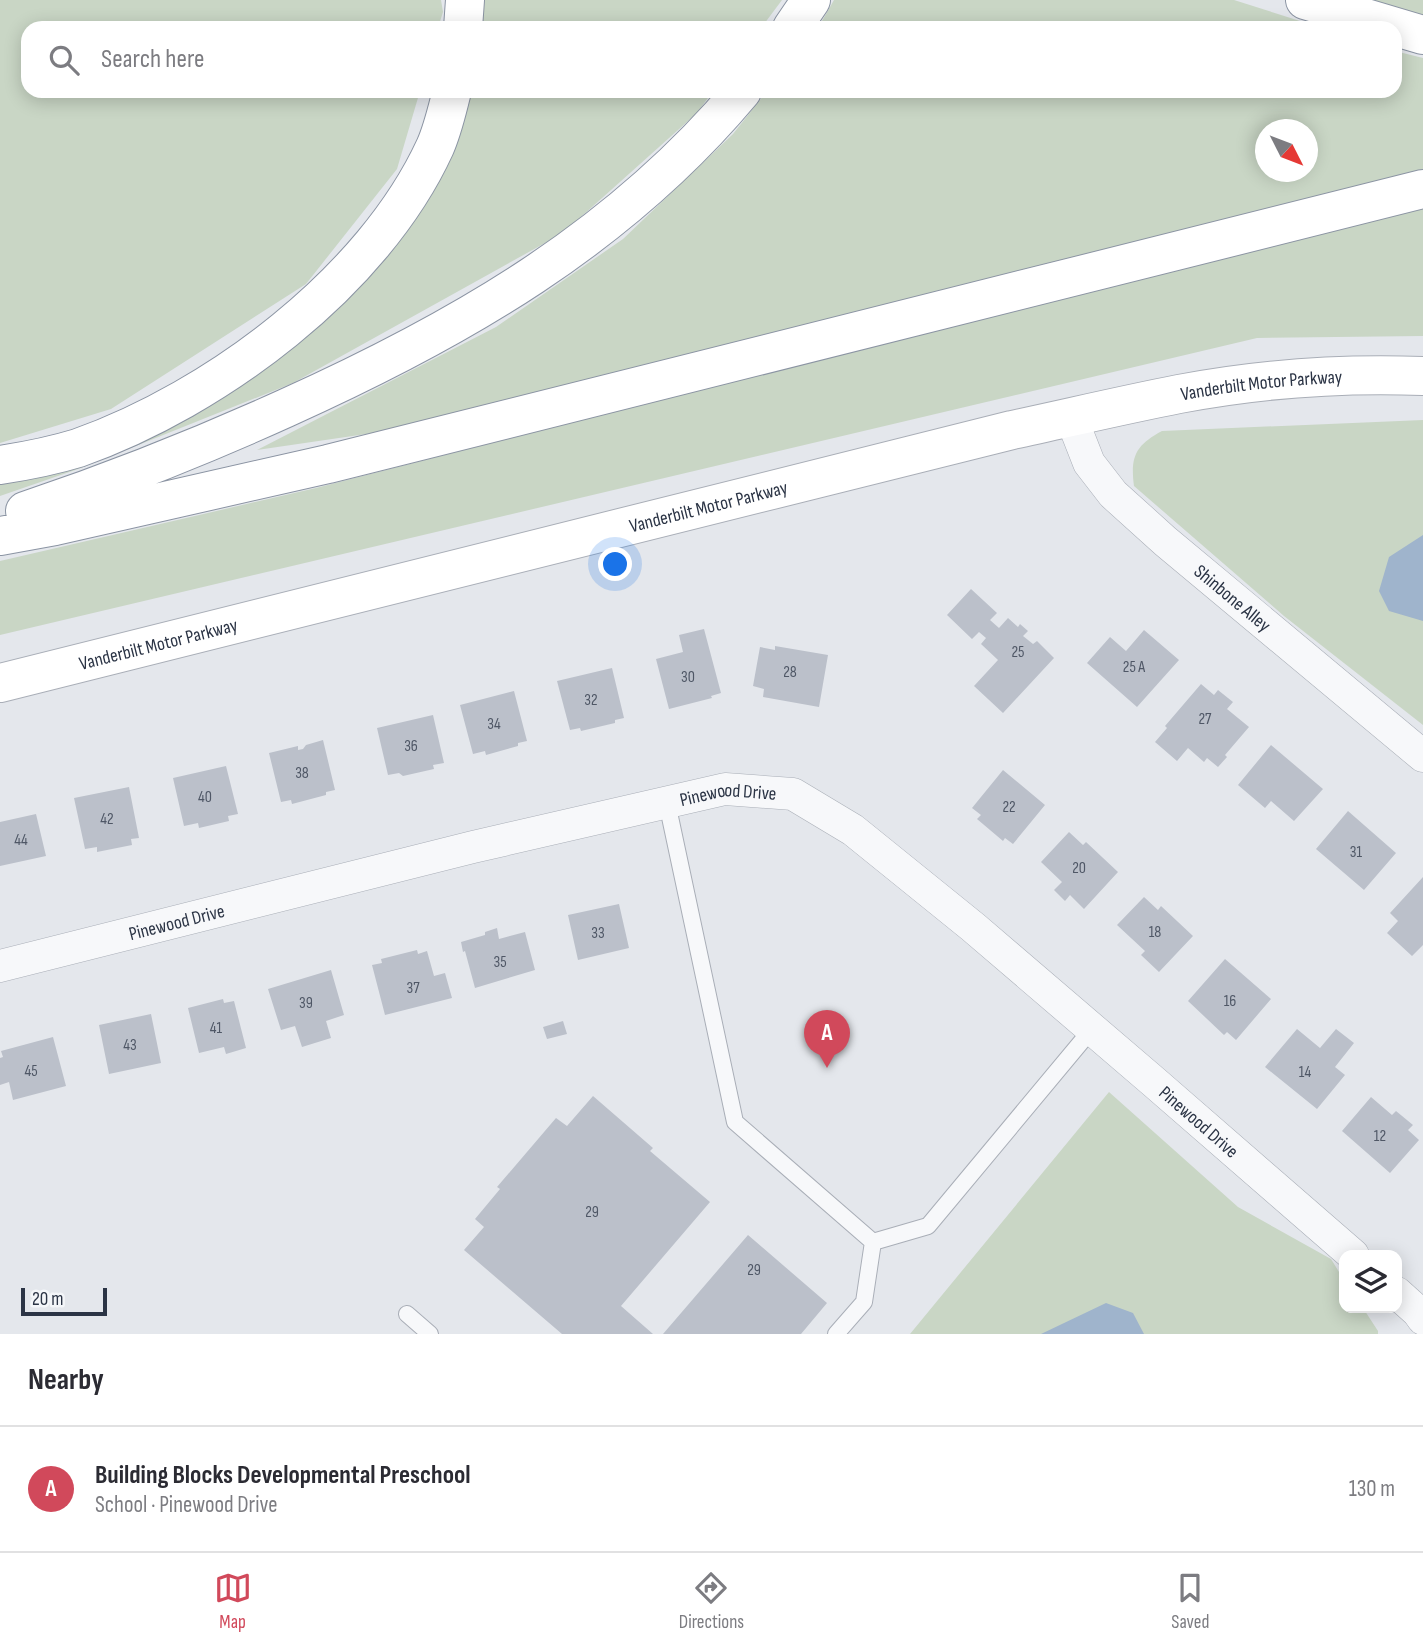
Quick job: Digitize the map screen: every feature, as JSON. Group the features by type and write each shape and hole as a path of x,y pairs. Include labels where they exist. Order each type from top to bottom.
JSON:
{"main road":[{"path":"464,21 465,0"},
{"path":"797,21 811,0"},
{"path":"1305,0 1376,21"},
{"path":"1402,29 1423,35"},
{"path":"0,465 33,460 76,448 157,413 236,366 301,315 359,260 405,201 437,144 450,98"},
{"path":"0,520 105,484 257,421 364,372 492,303 577,246 617,214 685,152 735,98"},
{"path":"0,536 80,521 314,467 1423,189"},
{"name":"Vanderbilt Motor Parkway","path":"0,683 1072,417 1180,394 1233,386 1352,376 1423,376"}],"street":[{"name":"Shinbone Alley","path":"1072,417 1089,463 1113,494 1165,541 1423,756"},
{"name":"Pinewood Drive","path":"0,966 473,846 725,789 793,794 853,830 973,927 1347,1250"},
{"path":"1402,1298 1423,1319"}],"lane":[{"path":"667,803 736,1122 873,1242"},
{"path":"873,1242 928,1226 1092,1029"},
{"path":"836,1334 864,1302 873,1242"},
{"path":"407,1314 430,1334"}],"green space":[{"path":"0,0 441,0 443,12 440,21 21,21 21,98 418,98 397,169 306,284 111,409 0,443"},
{"path":"479,0 782,0 766,21 480,21"},
{"path":"834,0 1234,0 1300,21 822,21"},
{"path":"1360,0 1423,0 1423,20"},
{"path":"1402,53 1423,58 1423,173 414,427 257,450 496,327 623,239 733,134 761,98 1402,98"},
{"path":"460,98 708,98 697,113 563,233 293,383 81,468 0,496 0,474 317,321"},
{"path":"1423,207 1423,336 1257,338 0,635 0,561 316,488 1261,245"},
{"path":"1423,420 1423,725 1284,616 1134,486 1133,467 1141,447 1162,431"},
{"path":"1109,1092 1238,1207 1331,1259 1339,1272 1339,1313 1366,1313 1378,1331 1378,1334 910,1334"}],"water":[{"path":"1423,535 1423,621 1389,611 1379,591 1389,557"},
{"path":"1106,1303 1133,1313 1144,1334 1041,1334"}],"building":[{"path":"971,589 997,613 990,620 999,628 1008,618 1018,627 1020,624 1028,631 1023,636 1033,644 1037,641 1054,658 1003,713 974,686 998,660 981,644 986,638 979,632 972,639 947,615"},
{"path":"704,629 721,693 711,696 712,698 669,709 656,659 683,652 679,635"},
{"path":"1144,630 1179,660 1137,707 1087,663 1110,637 1126,651"},
{"path":"775,646 828,655 819,707 763,697 764,689 753,686 760,647 775,650"},
{"path":"612,668 624,718 615,720 615,723 581,731 580,728 570,730 557,681"},
{"path":"1201,684 1214,695 1218,690 1233,702 1227,709 1249,727 1218,767 1207,758 1204,762 1188,748 1177,761 1155,742 1167,728 1165,726"},
{"path":"514,691 527,741 486,755 485,751 473,754 460,705"},
{"path":"433,715 444,763 433,765 434,769 403,776 399,773 388,775 377,728"},
{"path":"323,740 335,790 292,804 291,800 281,802 269,753 298,746 298,750 303,749 306,745"},
{"path":"1271,745 1323,789 1294,821 1271,801 1265,808 1238,785"},
{"path":"226,766 238,814 228,816 229,821 199,828 198,823 184,826 173,778"},
{"path":"1003,770 1045,805 1013,844 1005,838 1003,841 977,819 981,815 972,808"},
{"path":"129,787 139,838 131,839 132,845 97,852 97,847 85,849 74,798"},
{"path":"1348,811 1396,853 1364,890 1316,849"},
{"path":"36,814 46,856 0,866 0,822"},
{"path":"1069,832 1083,845 1086,842 1118,872 1084,909 1070,895 1065,901 1054,890 1062,882 1041,862"},
{"path":"1423,877 1423,945 1412,956 1387,933 1398,921 1390,913"},
{"path":"1144,897 1158,910 1161,906 1193,936 1159,972 1141,955 1145,951 1117,925"},
{"path":"619,904 629,948 578,960 568,915"},
{"path":"497,928 499,939 525,932 535,970 475,988 461,942 485,935 485,932"},
{"path":"417,950 418,954 427,951 434,976 445,973 452,998 385,1015 372,965 382,963 381,959"},
{"path":"1225,959 1271,999 1236,1040 1227,1032 1224,1035 1188,1001"},
{"path":"331,970 344,1015 326,1021 331,1038 302,1047 295,1026 281,1030 268,989"},
{"path":"223,999 224,1003 234,1001 246,1048 226,1054 224,1047 199,1053 188,1008"},
{"path":"151,1014 161,1063 109,1074 99,1025"},
{"path":"563,1021 567,1034 547,1039 543,1027"},
{"path":"1297,1029 1320,1048 1336,1029 1354,1043 1335,1067 1345,1075 1317,1109 1265,1067"},
{"path":"53,1037 66,1086 13,1100 9,1082 0,1085 0,1058 3,1057 1,1051"},
{"path":"593,1096 653,1148 650,1151 710,1202 621,1306 653,1334 562,1334 464,1250 484,1227 475,1219 500,1189 497,1187 556,1118 567,1126"},
{"path":"1371,1097 1392,1115 1396,1111 1413,1125 1408,1130 1419,1140 1390,1173 1342,1131"},
{"path":"748,1235 827,1303 801,1334 663,1334"}],"place":[{"name":"Building Blocks Developmental Preschool","path":"827,1068"}]}
